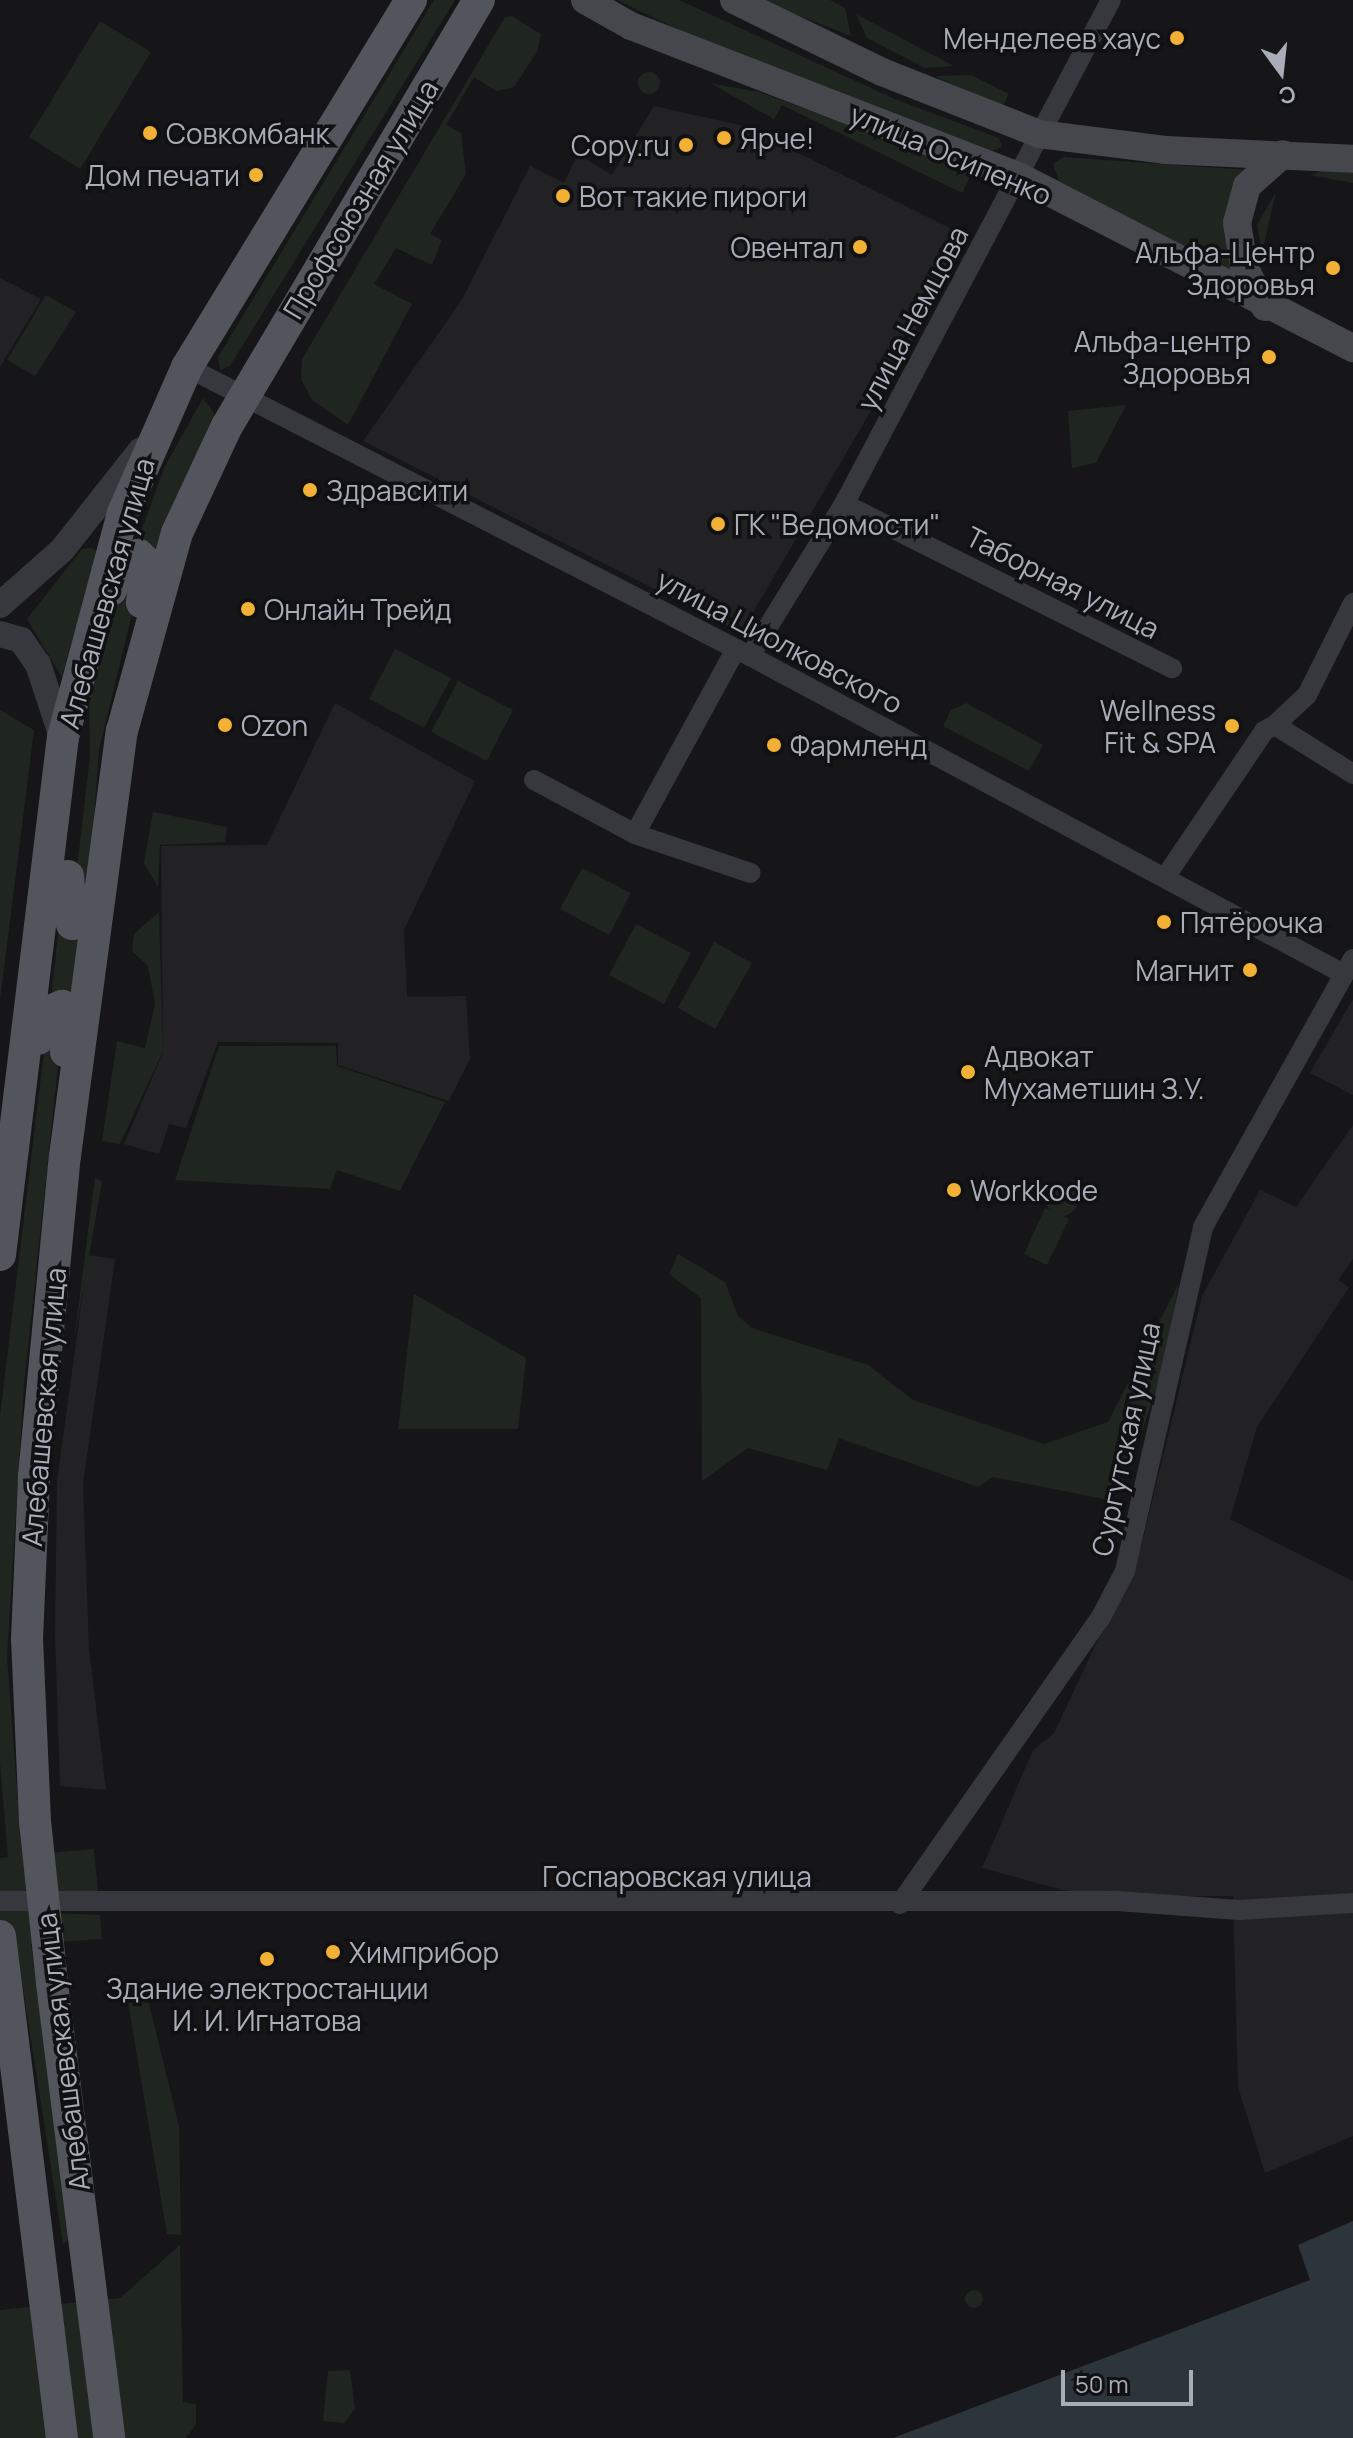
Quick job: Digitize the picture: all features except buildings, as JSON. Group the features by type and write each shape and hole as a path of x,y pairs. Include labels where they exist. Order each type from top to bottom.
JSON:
{"main road":[{"name":"Профсоюзная улица","path":"187,367 411,0"},
{"name":"Профсоюзная улица","path":"242,397 479,0"},
{"name":"улица Осипенко","path":"585,0 642,31 1018,176 1265,307 1353,348"},
{"path":"734,0 882,72 1039,134 1149,149 1353,159"},
{"path":"1265,307 1244,267 1237,223 1247,186 1283,154"},
{"name":"Алебашевская улица","path":"0,1255 56,826 63,737 93,614 126,551 155,431 187,367"},
{"name":"Алебашевская улица","path":"109,2438 52,1984 35,1821 28,1726 30,1550 72,1122 105,885 122,731 177,533 242,397"},
{"path":"126,551 149,572 132,646 136,672"},
{"path":"56,826 69,861 65,912 72,924 86,922 105,885"},
{"path":"26,1067 42,1014 62,1006 70,1019 63,1079 72,1122"},
{"name":"Алебашевская улица","path":"0,1936 62,2438"}],"street":[{"name":"улица Немцова","path":"635,834 743,652 844,504 1111,0"},
{"name":"улица Циолковского","path":"187,367 743,652 1166,876 1348,966"},
{"path":"0,605 78,532 155,431"},
{"name":"Таборная улица","path":"844,504 1172,668"},
{"path":"78,532 126,551"},
{"path":"1166,876 1275,725 1307,695 1353,603"},
{"path":"0,634 21,640 38,664 63,737"},
{"path":"1275,725 1353,774"},
{"path":"534,780 635,834 751,873"},
{"name":"Сургутская улица","path":"900,1904 1101,1617 1125,1571 1203,1227 1253,1149 1348,966"},
{"name":"Госпаровская улица","path":"0,1901 900,1904 1118,1901 1239,1910 1353,1903"}],"shaded area":[{"path":"434,0 455,0 230,366 220,370 218,357"},
{"path":"617,0 679,0 897,100 999,138 1002,147 992,151 723,51"},
{"path":"759,0 830,0 845,8 851,36"},
{"path":"856,14 954,66 925,68 867,38"},
{"path":"512,16 541,34 537,52 514,87 496,91 474,77 446,125 461,133 466,174 430,234 442,240 432,265 396,248 374,284 412,304 348,425 312,400 301,379 302,359 505,17"},
{"path":"100,21 151,52 80,169 29,137"},
{"path":"645,72 653,72 660,83 653,94 645,94 638,87 638,79"},
{"path":"971,75 1009,94 1002,108 935,76"},
{"path":"710,83 759,92 973,171 962,193 782,105 774,119"},
{"path":"654,106 744,126 962,234 903,356 741,633 363,441 461,301 530,166 564,183 578,154 612,175"},
{"path":"1063,157 1248,170 1241,275 1059,181 1053,164"},
{"path":"1322,171 1353,171 1353,183 1310,175"},
{"path":"1276,192 1262,252 1257,225"},
{"path":"0,278 41,299 0,367"},
{"path":"46,295 76,312 35,376 7,360"},
{"path":"203,398 214,413 154,564 136,545 165,466"},
{"path":"1126,405 1096,463 1072,468 1068,411"},
{"path":"82,549 97,551 62,677 27,619"},
{"path":"128,567 142,573 99,750 87,910 72,911 90,756 89,700"},
{"path":"395,649 451,678 424,728 369,699"},
{"path":"458,681 513,710 487,761 431,732"},
{"path":"335,703 475,781 404,930 407,997 466,996 470,1059 449,1101 338,1065 338,1043 218,1042 186,1128 169,1124 159,1154 124,1144 163,1052 161,846 267,845"},
{"path":"966,703 1043,745 1029,771 943,726 951,710"},
{"path":"0,710 34,730 0,1000"},
{"path":"153,812 227,827 225,842 160,845 158,887 144,863"},
{"path":"582,868 631,893 609,935 560,909"},
{"path":"159,912 163,1051 120,1144 102,1141 117,1041 145,1048 155,1004 148,966 132,951 134,934"},
{"path":"636,924 691,953 664,1004 609,975"},
{"path":"59,925 83,933 73,1007 51,998"},
{"path":"714,942 752,963 715,1029 678,1008"},
{"path":"1353,999 1353,1095 1310,1073"},
{"path":"48,1018 63,1019 24,1385 7,1657 22,1855 94,1849 98,1891 26,1892 28,1912 100,1915 102,1939 31,1944 69,2238 63,2244 19,1963 0,1945 0,1911 13,1911 12,1892 0,1892 0,1858 8,1857 0,1763 0,1416"},
{"path":"219,1046 336,1046 337,1066 445,1102 400,1191 337,1170 330,1189 175,1180"},
{"path":"1353,1125 1353,1259 1338,1280 1349,1287 1257,1427 1230,1519 1353,1581 1353,2136 1265,2173 1238,2087 1233,1896 1090,1897 982,1868 1033,1750 1054,1733 1140,1551 1202,1296 1260,1190 1296,1207"},
{"path":"95,1177 102,1182 74,1341"},
{"path":"1062,1184 1073,1189 1078,1200 1073,1211 1062,1216 1051,1211 1046,1200 1051,1189"},
{"path":"1045,1208 1069,1219 1047,1265 1024,1254"},
{"path":"678,1254 725,1282 738,1316 752,1328 868,1365 913,1400 1044,1444 1108,1422 1179,1283 1162,1370 1134,1456 1113,1471 1109,1500 993,1477 978,1487 839,1438 827,1470 748,1448 702,1481 701,1298 669,1274"},
{"path":"88,1255 115,1259 83,1484 89,1649 106,1790 60,1786 55,1634 57,1481"},
{"path":"414,1294 526,1358 518,1429 398,1429"},
{"path":"143,1979 179,2126 181,2235 167,2234 125,1985"},
{"path":"1353,2221 1353,2438 893,2438 1310,2280 1298,2245"},
{"path":"180,2245 183,2402 196,2404 196,2424 186,2438 0,2438 0,2310 120,2298"},
{"path":"970,2290 978,2290 983,2299 981,2306 970,2308 965,2303 965,2295"},
{"path":"350,2370 355,2409 344,2423 323,2421 328,2371"}],"place":[{"name":"Менделеев хаус","path":"1177,38"},
{"name":"Совкомбанк","path":"150,133"},
{"name":"Ярче!","path":"724,138"},
{"name":"Copy.ru","path":"686,145"},
{"name":"Дом печати","path":"256,175"},
{"name":"Вот такие пироги","path":"563,196"},
{"name":"Овентал","path":"860,247"},
{"name":"Альфа-Центр Здоровья","path":"1333,268"},
{"name":"Альфа-центр Здоровья","path":"1269,357"},
{"name":"Здравсити","path":"310,490"},
{"name":"ГК \"Ведомости\"","path":"718,524"},
{"name":"Онлайн Трейд","path":"248,609"},
{"name":"Ozon","path":"225,725"},
{"name":"Wellness Fit & SPA","path":"1232,726"},
{"name":"Фармленд","path":"774,745"},
{"name":"Пятёрочка","path":"1164,922"},
{"name":"Магнит","path":"1250,970"},
{"name":"Адвокат Мухаметшин З.У.","path":"968,1072"},
{"name":"Workkode","path":"954,1190"},
{"name":"Химприбор","path":"333,1952"},
{"name":"Здание электростанции И. И. Игнатова","path":"267,1959"}]}
